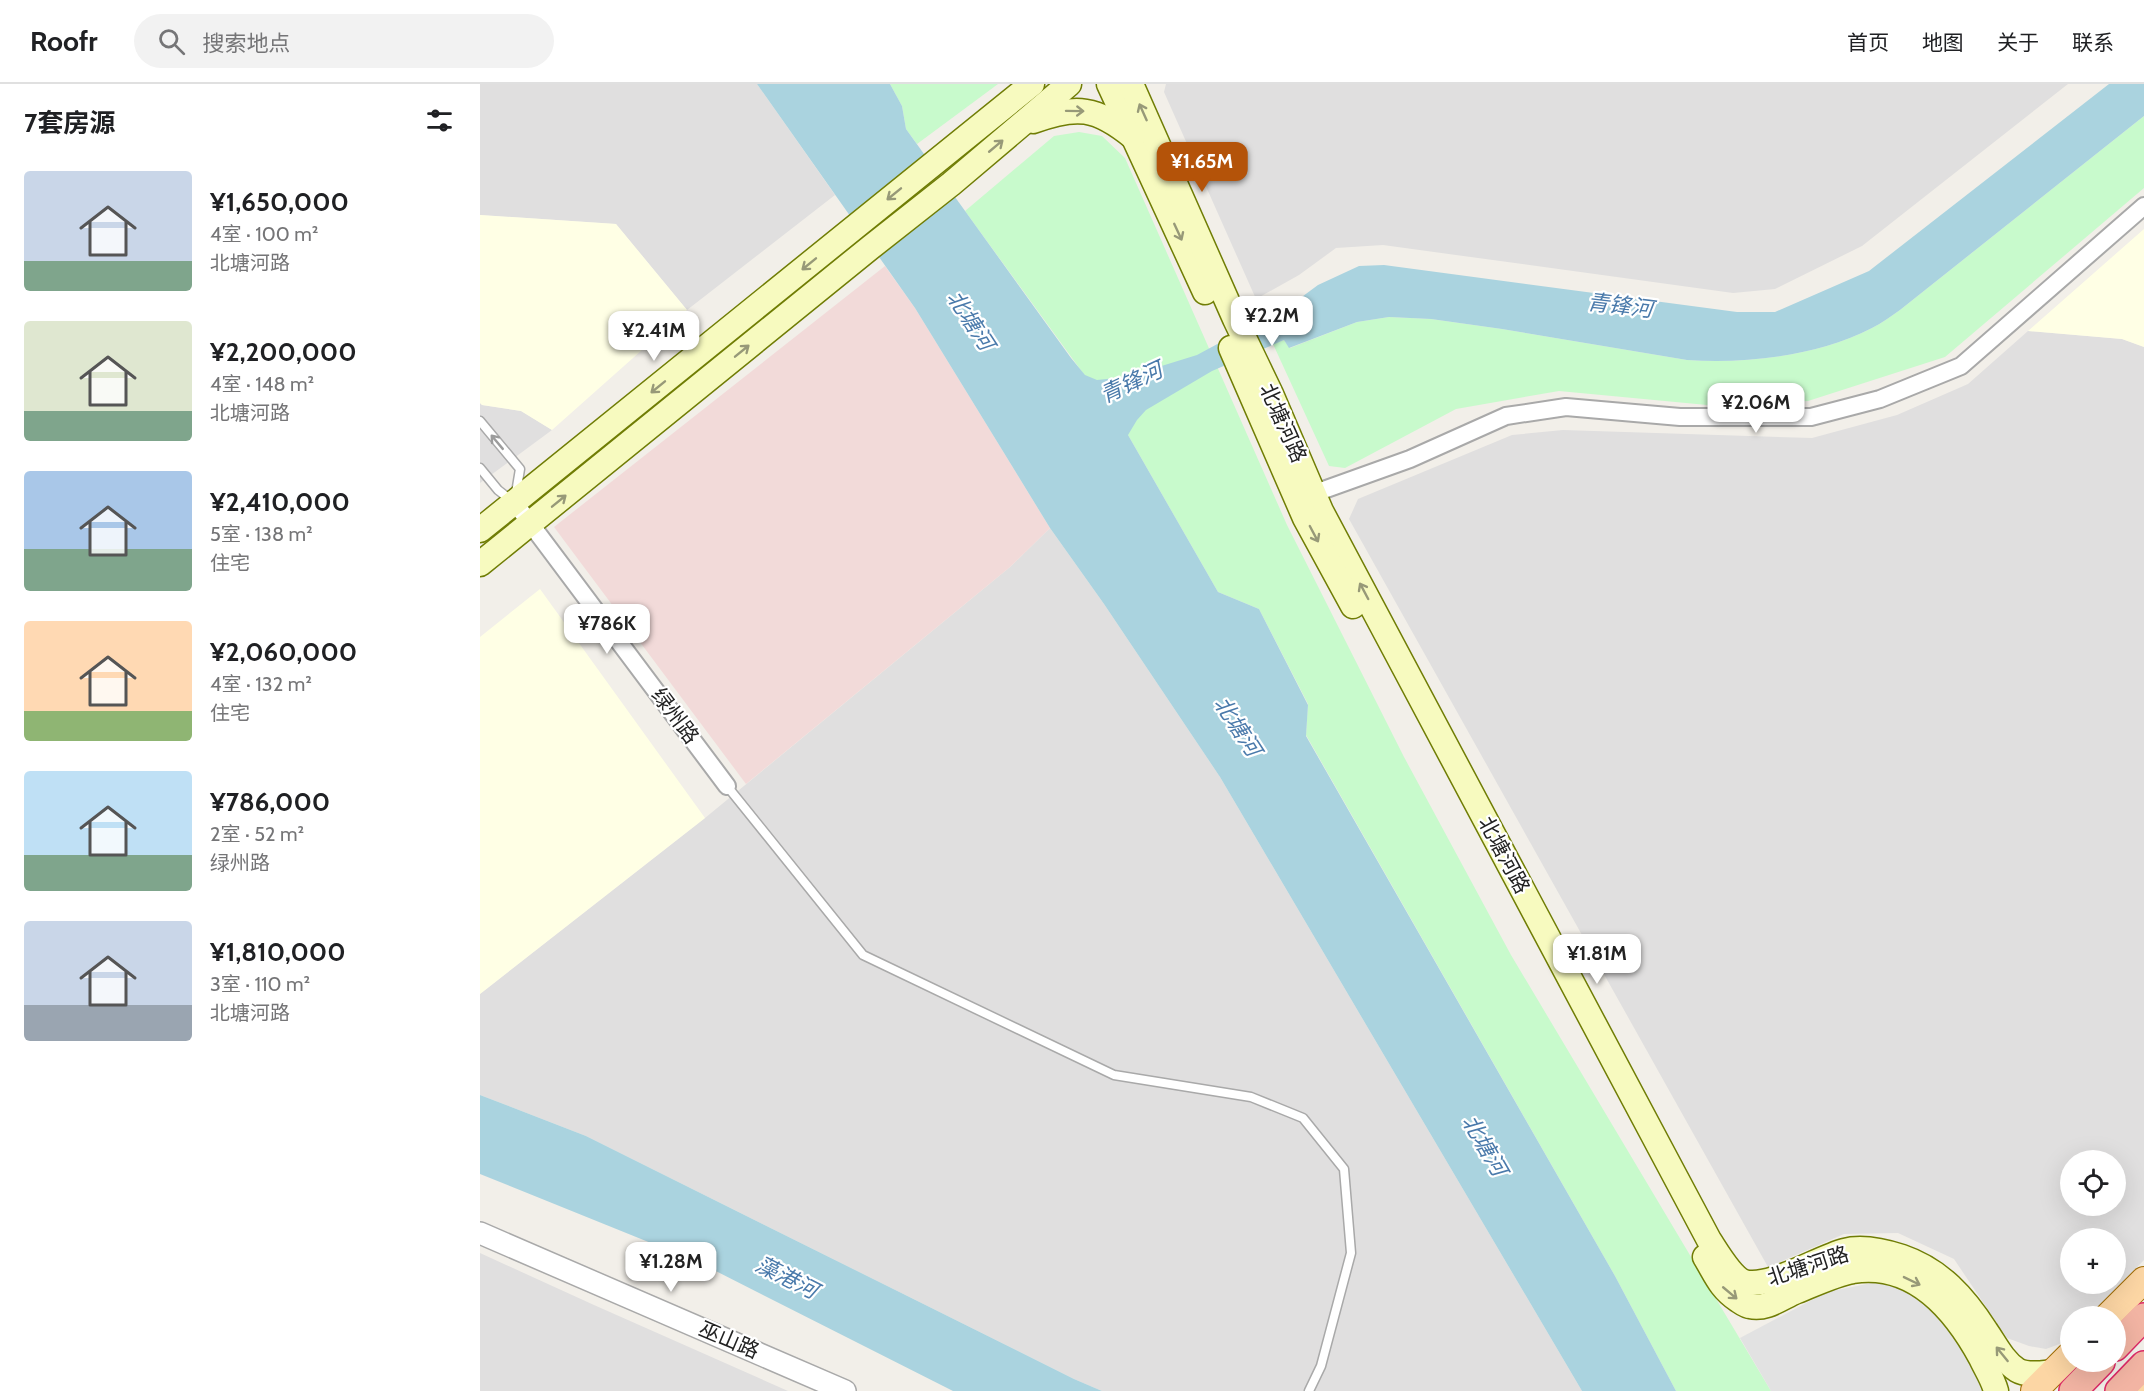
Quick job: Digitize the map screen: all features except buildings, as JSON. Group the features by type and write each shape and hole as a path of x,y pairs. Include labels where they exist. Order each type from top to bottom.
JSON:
{"highway":[{"path":"2126,1336 2144,1317"},
{"path":"2119,1391 2144,1365"},
{"path":"2073,1391 2091,1372"}],"main road":[{"path":"480,531 934,161 1032,84"},
{"path":"480,564 951,184 1069,84"},
{"name":"北塘河路","path":"1109,84 1134,138 1228,321"},
{"name":"北塘河路","path":"1131,84 1228,321 1306,497 1317,539 1726,1292 1749,1306 1770,1305 1795,1292 1853,1271 1884,1271 1913,1280 1936,1297 1958,1320 1976,1349 1996,1391"},
{"path":"1019,126 1058,112 1074,110 1090,112 1114,122 1134,138"},
{"name":"北塘河路","path":"1306,497 1326,521 1704,1230 1727,1267 1742,1281 1757,1283 1845,1251 1869,1249 1902,1257 1932,1270 1958,1294 1980,1321 2003,1356 2018,1371 2036,1374 2060,1364"},
{"path":"2118,1306 2144,1280"},
{"path":"2034,1391 2060,1365"}],"street":[{"path":"1306,497 1410,459 1506,416 1566,407 1680,417 1811,417 1880,399 1961,366 2144,206"},
{"name":"绿州路","path":"515,503 727,786"},
{"name":"巫山路","path":"480,1233 845,1391"}],"lane":[{"path":"480,422 520,469 515,503 498,490 480,468"},
{"path":"727,786 863,955 1114,1075 1251,1097 1303,1118 1344,1169 1351,1253 1321,1366 1309,1391"}],"shaded area":[{"path":"480,84 757,84 835,195 687,310 616,224 480,215"},
{"path":"1166,84 2068,84 1862,246 1775,289 1733,293 1383,245 1336,248 1299,275 1256,299 1164,92"},
{"path":"480,215 616,224 687,310 552,430 521,411 482,405 480,403"},
{"path":"2144,229 2144,347 2122,339 2028,331"},
{"path":"885,266 915,308 1050,528 1010,567 746,784 554,527"},
{"path":"2028,331 2122,339 2144,347 2144,1260 2126,1279 2126,1228 2060,1228 2060,1294 2111,1294 2100,1306 2060,1306 2060,1344 2046,1349 2007,1338 1954,1259 1898,1233 1844,1234 1768,1267 1349,519 1358,499 1512,435 1563,430 1812,438 1897,415 1968,384"},
{"path":"480,403 521,411 552,430 480,483"},
{"path":"1050,528 1220,777 1582,1391 1102,1391 586,1136 480,1095 480,994 705,818 1010,567"},
{"path":"540,589 705,818 480,994 480,637"},
{"path":"480,1253 594,1305 788,1391 480,1391"},
{"path":"1877,1282 1915,1294 1949,1326 1985,1391 1771,1391 1740,1338 1827,1292"}],"green space":[{"path":"890,84 998,84 917,144 906,129 902,106"},
{"path":"2144,116 2144,188 1945,357 1808,401 1707,405 1559,391 1456,409 1345,468 1329,466 1273,344 1284,340 1290,348 1357,322 1389,317 1431,319 1502,329 1687,360 1758,359 1828,345 1851,338 1876,326 1900,310"},
{"path":"1079,132 1102,136 1125,158 1287,525 1404,757 1511,955 1771,1391 1676,1391 1615,1276 1306,735 1308,704 1259,609 1218,592 1128,435 965,211 1054,136"}],"water":[{"path":"757,84 890,84 902,106 906,129 1071,358 1085,375 1097,380 1126,377 1197,355 1295,302 1318,285 1359,266 1384,265 1737,312 1775,312 1869,271 2109,84 2144,84 2144,116 1900,310 1883,322 1851,338 1782,356 1734,361 1687,360 1502,329 1431,319 1389,317 1357,322 1289,348 1284,340 1212,371 1146,410 1128,435 1218,592 1259,609 1308,705 1306,736 1615,1276 1676,1391 1582,1391 1220,777 1050,528 915,308"},
{"name":"藻港河","path":"480,1095 586,1136 1102,1391 953,1391 698,1262 480,1174"}],"water label":[{"name":"青锋河","path":"1620,305"},
{"name":"北塘河","path":"971,320"},
{"name":"青锋河","path":"1131,382"},
{"name":"北塘河","path":"1238,726"},
{"name":"北塘河","path":"1485,1145"}]}
